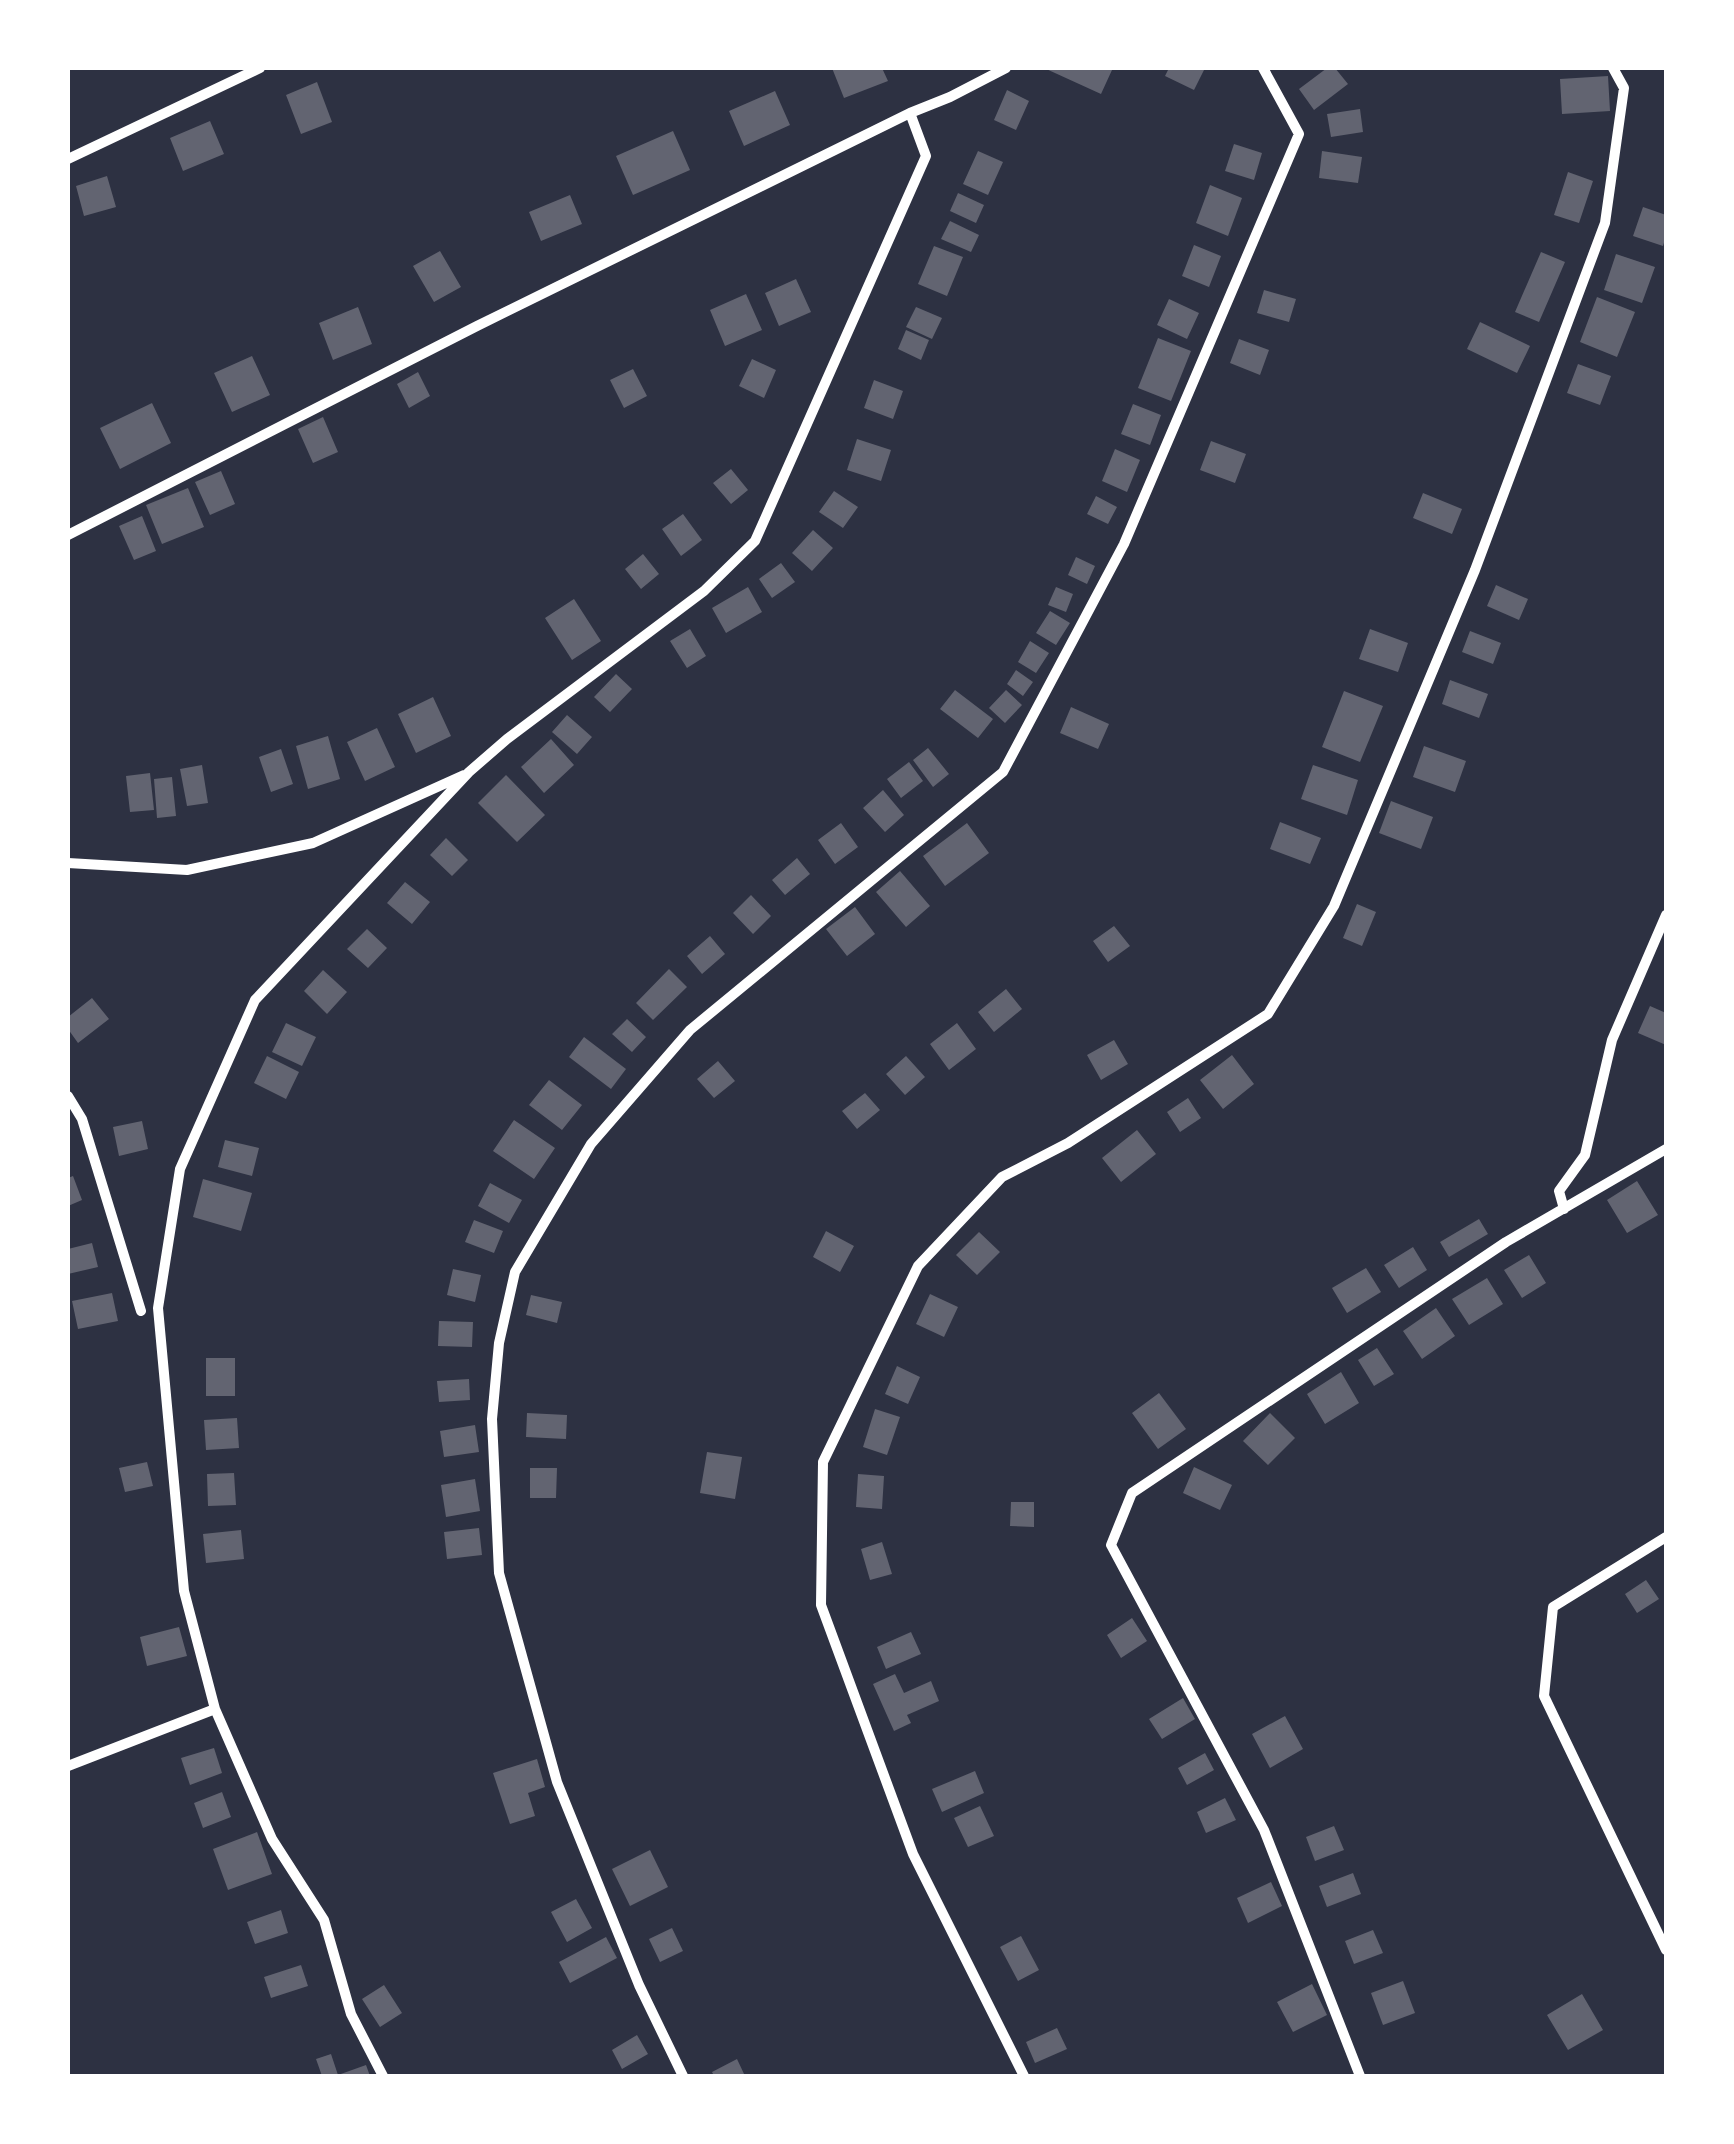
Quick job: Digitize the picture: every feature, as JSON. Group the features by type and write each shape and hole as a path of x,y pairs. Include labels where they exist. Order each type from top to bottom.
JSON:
{"street":[{"path":"68,159 260,68"},
{"path":"68,535 476,326 1006,68"},
{"path":"683,2076 639,1985 557,1782 499,1573 492,1419 499,1344 515,1272 591,1144 690,1030 1003,772 1124,544 1299,134 1263,68"},
{"path":"1024,2076 913,1854 822,1605 824,1462 918,1266 1002,1177 1068,1143 1268,1014 1334,906 1475,570 1606,223 1624,88 1614,68"},
{"path":"383,2076 350,2014 324,1920 272,1839 215,1708 184,1591 158,1308 180,1169 255,1000 469,772 507,739 704,592 755,541 926,156 910,113"},
{"path":"68,863 186,870 313,844 469,772"},
{"path":"1564,1208 1559,1192 1585,1156 1612,1040 1666,915"},
{"path":"68,1096 82,1119 142,1311"},
{"path":"1360,2076 1264,1830 1110,1545 1132,1494 1506,1242 1666,1149"},
{"path":"1666,1537 1554,1606 1544,1696 1666,1950"},
{"path":"68,1766 215,1708"}],"building":[{"path":"832,68 882,68 888,81 844,98"},
{"path":"1044,68 1106,68 1112,70 1101,94"},
{"path":"1169,68 1205,68 1194,90 1165,76"},
{"path":"1327,68 1335,68 1348,84 1314,110 1299,89"},
{"path":"1608,76 1610,111 1562,114 1560,79"},
{"path":"317,82 332,122 301,134 286,95"},
{"path":"1007,90 1029,101 1016,130 994,120"},
{"path":"775,91 790,125 744,146 729,111"},
{"path":"1360,109 1363,132 1331,137 1327,114"},
{"path":"210,121 224,154 183,171 170,138"},
{"path":"673,131 690,170 633,195 616,156"},
{"path":"1234,144 1262,153 1254,180 1225,171"},
{"path":"978,151 1003,162 988,195 963,184"},
{"path":"1322,151 1362,157 1358,183 1319,178"},
{"path":"1568,172 1593,181 1579,223 1554,215"},
{"path":"107,176 116,207 84,216 76,186"},
{"path":"1210,185 1242,198 1228,236 1196,223"},
{"path":"958,193 984,205 976,223 950,211"},
{"path":"570,195 582,224 541,241 529,212"},
{"path":"1643,207 1666,215 1663,246 1633,236"},
{"path":"950,221 979,235 971,252 941,239"},
{"path":"1194,245 1221,256 1209,287 1182,276"},
{"path":"934,246 963,257 947,296 918,284"},
{"path":"440,251 461,287 434,302 413,266"},
{"path":"1541,252 1565,262 1539,322 1515,312"},
{"path":"1616,254 1655,267 1642,303 1604,290"},
{"path":"796,279 811,312 779,326 765,293"},
{"path":"1264,290 1296,299 1289,322 1257,313"},
{"path":"746,294 762,330 725,346 710,310"},
{"path":"1597,297 1635,312 1617,357 1580,342"},
{"path":"1169,299 1199,313 1187,339 1157,325"},
{"path":"358,307 372,344 333,360 319,323"},
{"path":"916,307 942,318 932,339 906,327"},
{"path":"1480,322 1530,346 1517,373 1467,349"},
{"path":"906,330 929,340 921,360 898,349"},
{"path":"1158,338 1191,351 1171,401 1138,388"},
{"path":"1239,339 1269,350 1260,375 1230,363"},
{"path":"252,356 270,395 232,412 214,373"},
{"path":"752,359 776,370 764,398 739,386"},
{"path":"1578,364 1611,376 1600,405 1567,393"},
{"path":"633,369 647,396 624,408 610,380"},
{"path":"418,372 430,396 409,408 397,384"},
{"path":"874,380 903,391 893,419 864,408"},
{"path":"152,403 171,443 120,469 100,428"},
{"path":"1133,404 1161,415 1150,445 1121,434"},
{"path":"323,417 338,452 313,463 298,429"},
{"path":"857,439 891,450 881,481 847,470"},
{"path":"1211,441 1246,454 1235,483 1200,470"},
{"path":"1115,449 1140,460 1127,492 1102,481"},
{"path":"731,469 748,490 731,504 713,483"},
{"path":"221,471 235,504 210,515 195,482"},
{"path":"188,488 204,527 162,544 146,505"},
{"path":"834,491 858,507 843,528 819,512"},
{"path":"1423,493 1462,509 1452,534 1413,518"},
{"path":"1096,496 1117,507 1108,524 1087,514"},
{"path":"683,514 702,540 681,556 662,529"},
{"path":"142,516 156,551 134,560 119,526"},
{"path":"813,530 833,548 812,571 792,553"},
{"path":"643,554 659,574 641,589 625,569"},
{"path":"1076,557 1095,566 1087,584 1068,575"},
{"path":"781,563 795,582 772,598 759,579"},
{"path":"1496,585 1528,599 1519,620 1487,606"},
{"path":"748,587 762,612 726,633 712,608"},
{"path":"1056,587 1073,594 1066,612 1048,605"},
{"path":"574,599 601,641 572,660 545,618"},
{"path":"1050,611 1070,623 1056,645 1036,633"},
{"path":"690,629 706,656 687,668 670,641"},
{"path":"1370,629 1408,643 1398,672 1359,659"},
{"path":"1470,631 1501,643 1493,664 1462,652"},
{"path":"1030,641 1049,653 1036,673 1018,662"},
{"path":"1016,670 1033,682 1023,696 1007,684"},
{"path":"616,674 632,689 610,712 594,697"},
{"path":"1450,680 1488,694 1479,718 1442,704"},
{"path":"955,690 993,719 978,738 940,709"},
{"path":"1006,690 1022,705 1005,723 989,708"},
{"path":"1344,691 1383,706 1360,762 1322,747"},
{"path":"433,697 451,736 416,753 398,714"},
{"path":"1071,707 1109,724 1098,749 1060,733"},
{"path":"567,715 592,737 577,754 552,732"},
{"path":"377,728 395,767 365,781 347,742"},
{"path":"328,736 340,779 308,789 296,746"},
{"path":"551,739 574,765 544,793 521,767"},
{"path":"1424,746 1466,761 1455,792 1413,777"},
{"path":"928,748 949,774 933,787 913,760"},
{"path":"281,749 293,784 271,792 259,757"},
{"path":"909,762 923,781 901,798 887,779"},
{"path":"202,765 208,803 187,806 180,769"},
{"path":"1313,765 1358,780 1347,815 1301,799"},
{"path":"150,773 154,810 130,812 126,776"},
{"path":"506,775 545,815 517,842 478,803"},
{"path":"172,777 176,816 157,818 154,779"},
{"path":"883,790 904,815 885,832 863,808"},
{"path":"1391,801 1433,817 1421,849 1379,833"},
{"path":"1280,822 1321,838 1310,864 1270,849"},
{"path":"841,823 858,847 835,864 818,840"},
{"path":"967,823 989,853 945,886 923,856"},
{"path":"446,838 468,860 452,876 430,855"},
{"path":"797,858 810,874 785,895 772,880"},
{"path":"900,871 930,906 906,927 876,892"},
{"path":"405,882 430,902 412,924 387,903"},
{"path":"751,895 771,916 753,934 733,913"},
{"path":"1357,904 1376,912 1362,946 1343,938"},
{"path":"855,907 875,934 847,956 826,929"},
{"path":"1114,926 1130,946 1108,962 1093,941"},
{"path":"367,929 387,948 368,968 347,949"},
{"path":"710,936 725,954 702,974 687,956"},
{"path":"669,969 687,987 653,1020 636,1003"},
{"path":"323,970 347,992 327,1014 304,991"},
{"path":"1006,989 1022,1009 994,1032 978,1012"},
{"path":"92,998 109,1019 78,1043 68,1029 68,1017"},
{"path":"1650,1006 1666,1013 1666,1045 1638,1033"},
{"path":"627,1019 646,1037 632,1052 612,1034"},
{"path":"286,1023 316,1037 302,1066 272,1052"},
{"path":"957,1023 976,1049 949,1070 930,1044"},
{"path":"584,1037 626,1069 611,1089 569,1057"},
{"path":"1114,1040 1128,1064 1101,1080 1087,1055"},
{"path":"1232,1055 1254,1084 1223,1109 1200,1080"},
{"path":"267,1056 299,1072 286,1099 254,1083"},
{"path":"906,1056 925,1077 905,1095 886,1074"},
{"path":"718,1061 735,1081 714,1098 697,1079"},
{"path":"549,1080 582,1105 562,1130 529,1105"},
{"path":"865,1093 880,1110 857,1129 842,1111"},
{"path":"1188,1098 1201,1118 1180,1132 1167,1112"},
{"path":"514,1120 555,1148 534,1179 493,1151"},
{"path":"142,1121 148,1149 119,1156 113,1127"},
{"path":"1137,1130 1156,1154 1121,1182 1102,1158"},
{"path":"225,1140 259,1148 252,1176 218,1167"},
{"path":"73,1176 82,1200 68,1206 68,1178"},
{"path":"203,1179 252,1193 241,1231 193,1217"},
{"path":"1637,1181 1658,1215 1627,1233 1607,1200"},
{"path":"490,1183 522,1200 509,1223 478,1206"},
{"path":"1479,1219 1488,1234 1449,1257 1440,1242"},
{"path":"474,1220 503,1231 494,1253 465,1242"},
{"path":"826,1231 854,1246 840,1272 813,1257"},
{"path":"979,1232 1000,1252 977,1275 956,1255"},
{"path":"92,1243 98,1267 68,1274 68,1249"},
{"path":"1413,1247 1427,1270 1399,1288 1384,1265"},
{"path":"1529,1255 1546,1283 1522,1298 1504,1270"},
{"path":"1366,1268 1381,1292 1347,1313 1332,1288"},
{"path":"453,1269 481,1275 475,1302 447,1295"},
{"path":"1487,1278 1503,1304 1469,1325 1452,1299"},
{"path":"112,1293 118,1321 78,1329 72,1301"},
{"path":"930,1294 958,1307 944,1337 916,1324"},
{"path":"531,1295 562,1302 557,1323 526,1315"},
{"path":"1436,1308 1455,1336 1422,1359 1403,1331"},
{"path":"439,1321 473,1322 472,1347 438,1346"},
{"path":"1377,1348 1394,1374 1374,1386 1358,1360"},
{"path":"206,1358 235,1358 235,1396 206,1396"},
{"path":"897,1366 920,1377 908,1404 885,1394"},
{"path":"1341,1372 1359,1403 1325,1424 1307,1394"},
{"path":"469,1379 470,1400 439,1402 437,1381"},
{"path":"1159,1393 1186,1429 1158,1449 1132,1413"},
{"path":"875,1409 900,1417 887,1455 863,1447"},
{"path":"527,1413 567,1415 566,1439 526,1437"},
{"path":"1270,1413 1295,1438 1268,1465 1243,1441"},
{"path":"237,1418 239,1448 206,1450 204,1420"},
{"path":"475,1425 479,1452 444,1457 440,1431"},
{"path":"707,1452 742,1457 735,1499 700,1493"},
{"path":"147,1462 153,1486 125,1492 119,1468"},
{"path":"1194,1467 1232,1485 1220,1510 1183,1493"},
{"path":"530,1468 557,1468 556,1498 530,1498"},
{"path":"234,1473 236,1505 208,1506 207,1474"},
{"path":"858,1474 884,1476 882,1509 856,1507"},
{"path":"475,1479 480,1511 446,1517 441,1485"},
{"path":"1011,1502 1034,1502 1034,1527 1010,1526"},
{"path":"479,1528 482,1555 447,1559 444,1532"},
{"path":"241,1530 244,1559 206,1563 203,1534"},
{"path":"882,1542 892,1574 870,1580 861,1549"},
{"path":"1646,1580 1659,1599 1637,1613 1625,1594"},
{"path":"1132,1618 1147,1641 1121,1658 1107,1635"},
{"path":"179,1627 187,1656 147,1666 140,1637"},
{"path":"911,1632 921,1654 886,1669 877,1647"},
{"path":"895,1674 904,1693 931,1681 939,1701 907,1715 911,1723 894,1731 873,1684"},
{"path":"1183,1698 1195,1719 1162,1739 1149,1719"},
{"path":"1285,1716 1303,1749 1270,1768 1252,1734"},
{"path":"214,1748 222,1773 190,1785 181,1758"},
{"path":"1205,1753 1214,1770 1187,1785 1178,1768"},
{"path":"537,1759 545,1787 528,1793 535,1816 510,1824 493,1773"},
{"path":"975,1771 984,1793 942,1812 932,1789"},
{"path":"222,1792 231,1817 203,1828 194,1803"},
{"path":"1225,1798 1236,1820 1206,1833 1197,1812"},
{"path":"980,1806 994,1836 968,1847 954,1818"},
{"path":"1334,1826 1344,1850 1315,1861 1306,1837"},
{"path":"257,1832 272,1874 228,1890 213,1849"},
{"path":"650,1850 668,1887 630,1906 612,1869"},
{"path":"1353,1873 1361,1894 1327,1907 1319,1886"},
{"path":"1271,1882 1282,1906 1248,1923 1237,1898"},
{"path":"576,1899 592,1928 567,1942 551,1912"},
{"path":"281,1910 288,1933 255,1944 247,1922"},
{"path":"672,1928 683,1951 660,1962 649,1939"},
{"path":"1373,1930 1383,1953 1354,1964 1345,1941"},
{"path":"1021,1936 1039,1970 1018,1981 1000,1947"},
{"path":"606,1937 617,1958 570,1983 559,1962"},
{"path":"301,1965 308,1986 271,1998 264,1977"},
{"path":"1403,1981 1415,2013 1383,2025 1371,1993"},
{"path":"1312,1984 1327,2015 1293,2032 1277,2002"},
{"path":"384,1985 402,2013 380,2027 362,1999"},
{"path":"1582,1994 1603,2030 1568,2050 1547,2015"},
{"path":"1057,2028 1067,2049 1035,2063 1026,2042"},
{"path":"637,2035 648,2054 622,2069 612,2050"},
{"path":"331,2054 338,2075 366,2065 370,2076 322,2076 316,2059"},
{"path":"737,2059 745,2076 714,2076 712,2072"}]}
